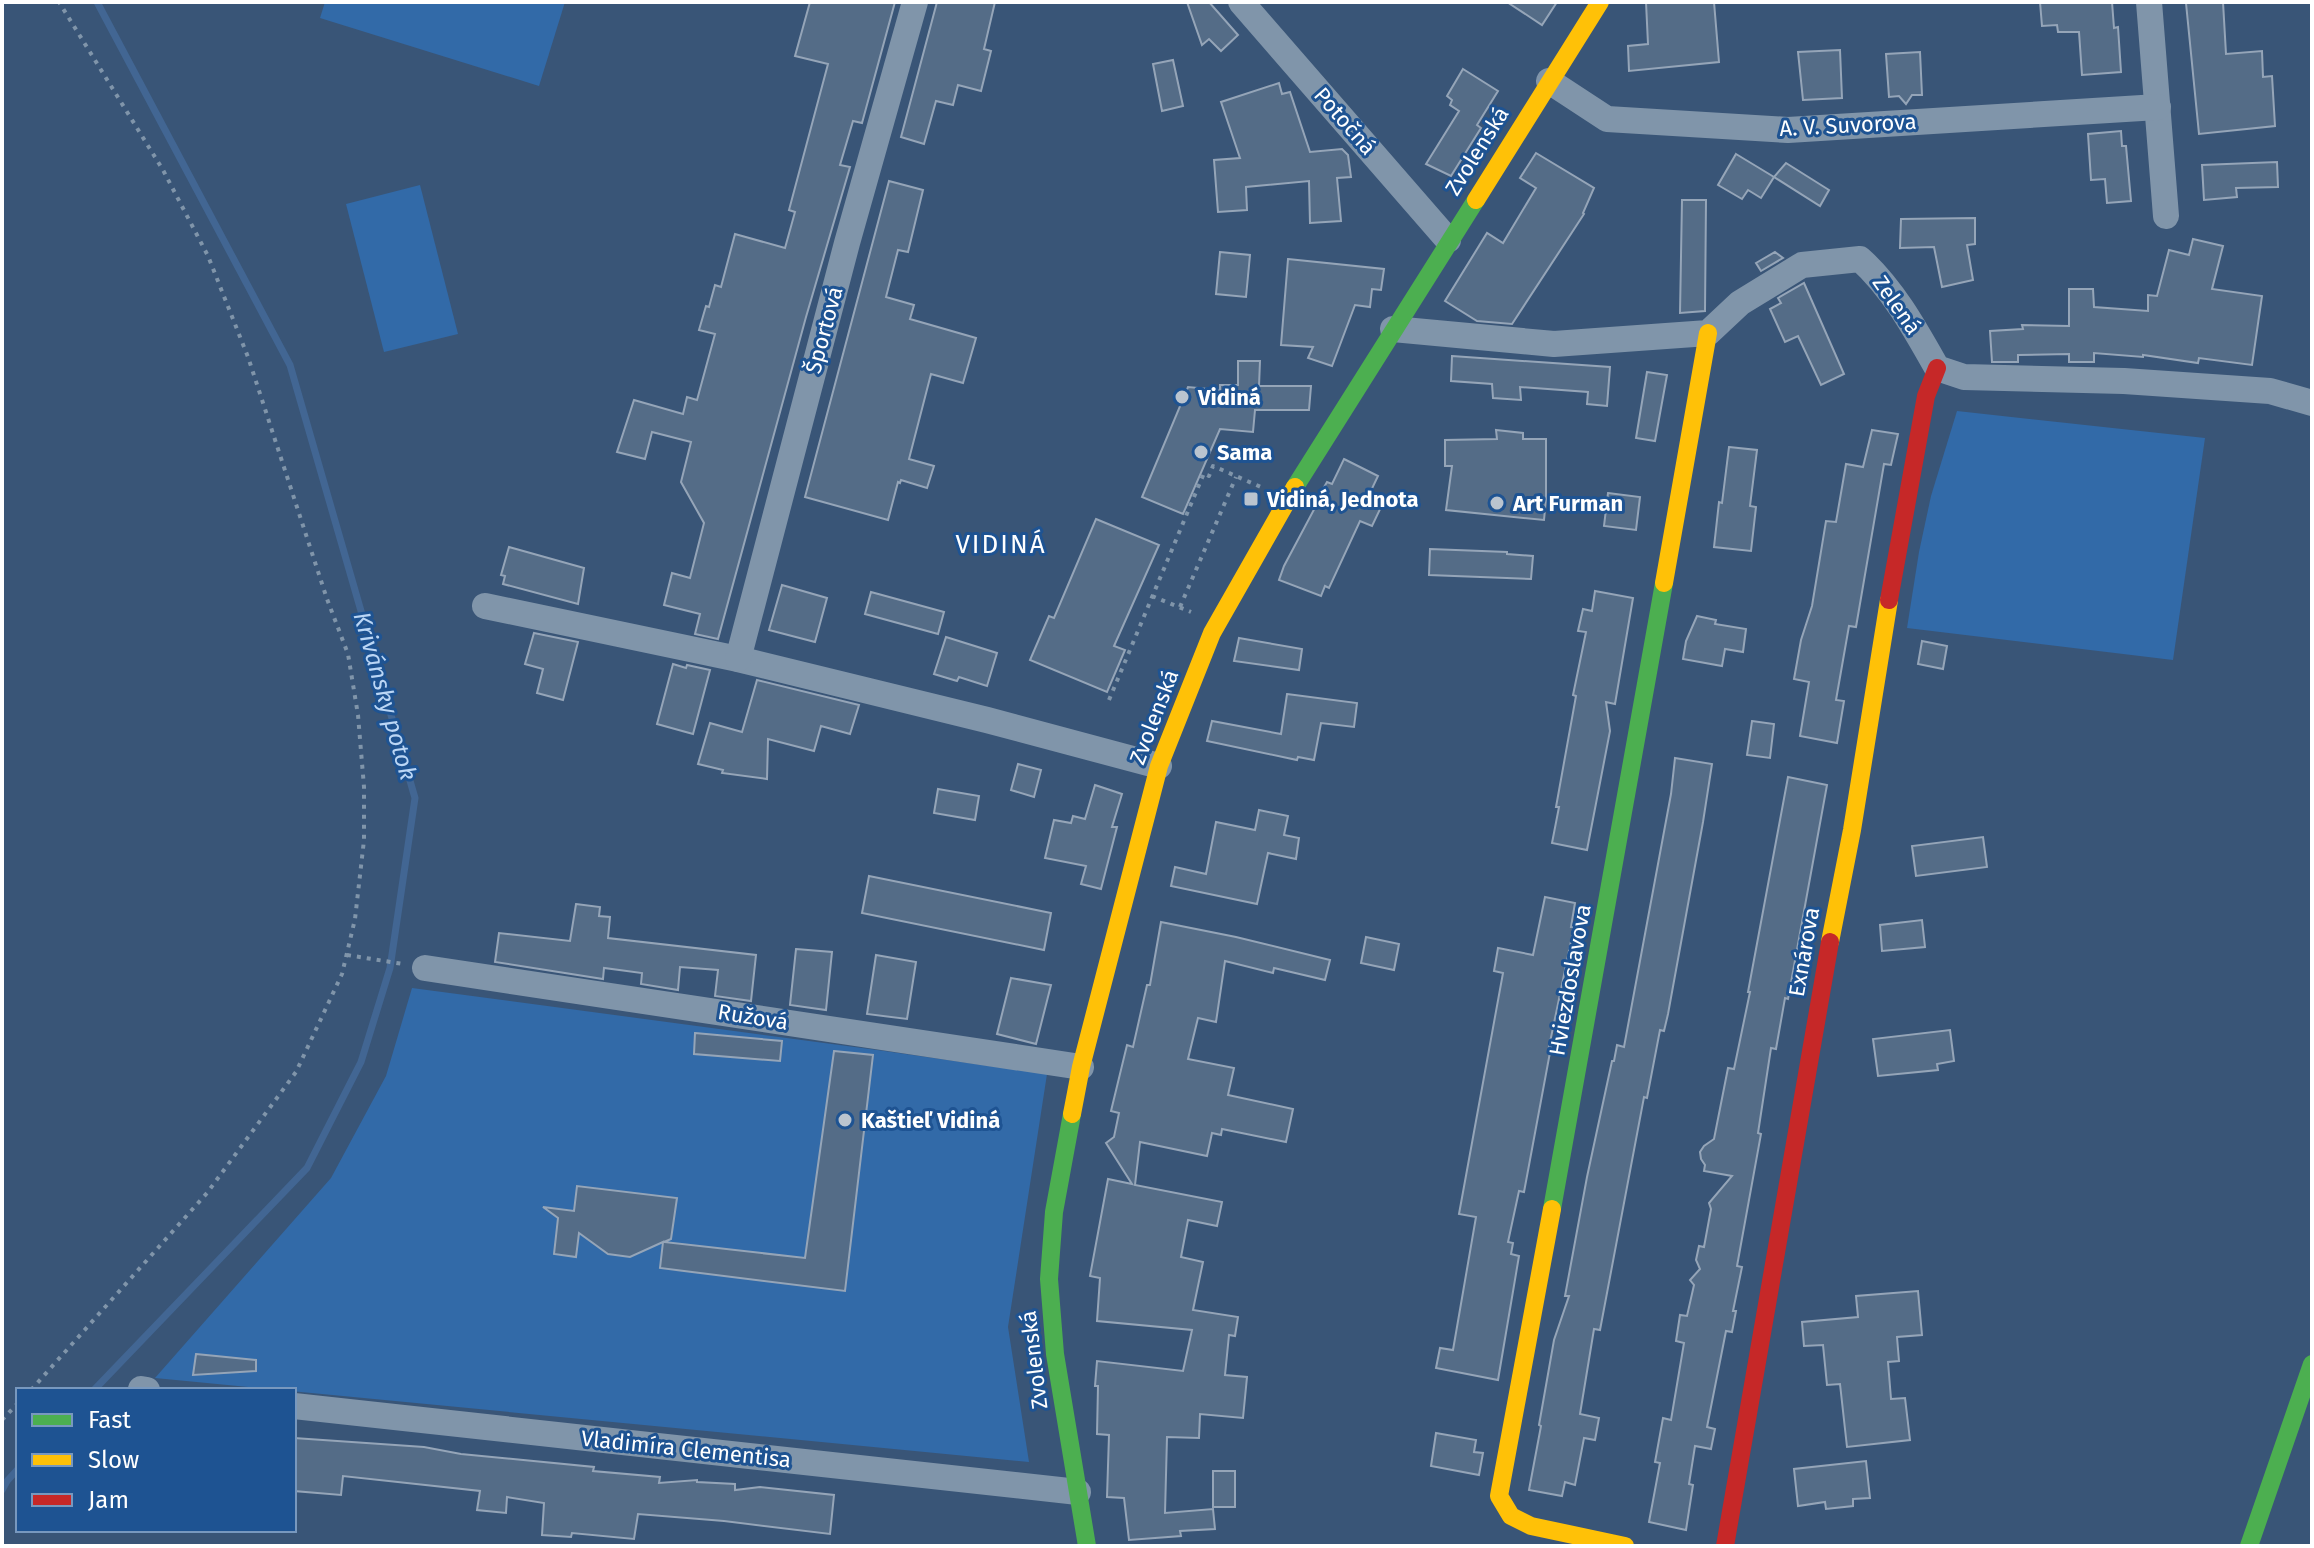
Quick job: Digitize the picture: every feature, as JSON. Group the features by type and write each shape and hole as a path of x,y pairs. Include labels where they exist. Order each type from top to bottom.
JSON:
{"street":[{"name":"Športová","path":"738,659 847,243 915,2"},
{"name":"Potočná","path":"1241,2 1448,240"},
{"name":"Zvolenská","path":"1087,1546 1055,1354 1049,1279 1054,1212 1081,1067 1159,766 1212,633 1278,514 1600,2"},
{"path":"2149,2 2166,216"},
{"name":"A. V. Suvorova","path":"1549,81 1607,119 1788,130 2158,107"},
{"name":"Zelená","path":"1708,333 1740,303 1802,265 1860,259 1882,278 1937,368"},
{"path":"1393,329 1554,344 1708,333"},
{"name":"Hviezdoslavova","path":"1625,1546 1531,1526 1511,1516 1499,1496 1599,957 1708,333"},
{"path":"1937,368 1964,377 2124,381 2270,391 2312,403"},
{"name":"Exnárova","path":"1725,1546 1852,830 1897,549 1926,396 1937,368"},
{"path":"485,606 738,659 1159,766"},
{"name":"Ružová","path":"416,966 1081,1067"},
{"path":"2249,1546 2312,1364"},
{"name":"Vladimíra Clementisa","path":"296,1406 1078,1492"}],"path":[{"path":"33,1388 207,1193 296,1072 342,974 355,919 364,840 364,787 358,715 348,654 248,357 208,256 163,170 59,2"},
{"path":"1109,700 1204,473 1209,476 1213,466 1262,487 1258,495"},
{"path":"1180,607 1236,477"},
{"path":"1152,596 1196,614"},
{"path":"347,955 416,966"},
{"path":"2,1420 16,1405"}],"shaded area":[{"path":"325,2 565,2 539,86 320,18"},
{"path":"420,185 458,334 384,352 346,204"},
{"path":"1957,411 2205,438 2173,660 1907,628 1931,496"},
{"path":"412,988 1047,1074 1008,1327 1029,1462 296,1392 296,1388 259,1388 155,1378 331,1178 386,1076"}],"building":[{"path":"810,2 895,2 862,123 853,121 840,165 850,167 718,639 695,634 700,614 664,605 672,573 690,578 704,523 681,482 691,442 652,432 645,459 617,452 634,400 683,414 687,397 697,400 715,334 699,330 715,285 721,287 735,234 785,248 795,212 789,210 828,64 795,56"},
{"path":"937,2 995,2 984,49 991,51 981,91 958,85 953,105 936,101 924,144 901,137"},
{"path":"1187,2 1209,2 1238,35 1221,51 1209,39 1202,45"},
{"path":"1507,2 1557,2 1542,25"},
{"path":"1646,2 1714,2 1719,62 1629,71 1628,46 1648,44"},
{"path":"2040,2 2112,2 2114,28 2118,27 2121,72 2082,75 2079,32 2058,32 2057,25 2042,26"},
{"path":"2223,2 2226,54 2262,51 2263,77 2272,76 2275,126 2199,134 2186,3"},
{"path":"1840,50 1842,98 1803,100 1798,52"},
{"path":"1920,52 1922,95 1912,95 1906,104 1899,96 1889,97 1886,54"},
{"path":"1173,60 1183,106 1162,111 1153,64"},
{"path":"1463,69 1498,91 1477,125 1481,128 1451,176 1426,164 1459,111 1450,105 1452,100 1447,96"},
{"path":"1279,83 1282,94 1290,92 1310,152 1342,149 1348,155 1351,177 1337,178 1341,221 1310,223 1309,181 1246,187 1247,210 1218,212 1214,160 1240,158 1221,102"},
{"path":"2121,131 2122,146 2126,146 2131,201 2107,203 2105,179 2091,180 2088,134"},
{"path":"1536,153 1594,188 1584,214 1512,324 1477,321 1445,301 1487,233 1503,243 1536,188 1520,178"},
{"path":"1736,154 1774,177 1761,198 1748,190 1742,199 1718,185"},
{"path":"2277,162 2278,187 2236,188 2237,197 2204,200 2202,165"},
{"path":"1786,163 1829,190 1820,206 1774,177"},
{"path":"889,181 923,190 908,252 898,250 886,297 914,305 910,319 976,338 963,383 931,374 909,459 934,466 927,488 901,480 898,482 888,520 805,497"},
{"path":"1682,200 1706,200 1705,311 1680,313"},
{"path":"1975,218 1975,244 1967,245 1973,280 1942,287 1934,247 1900,248 1901,219"},
{"path":"2193,239 2223,246 2212,289 2262,296 2252,365 2199,358 2198,363 2143,355 2094,353 2094,362 2069,362 2069,354 2018,355 2018,362 1992,362 1990,331 2023,329 2022,325 2069,326 2069,289 2093,289 2094,307 2148,311 2148,295 2157,296 2169,250 2189,255"},
{"path":"1220,252 1250,255 1246,297 1216,294"},
{"path":"1775,252 1783,258 1761,271 1756,263"},
{"path":"1288,259 1384,269 1381,290 1372,289 1370,307 1355,305 1332,366 1308,358 1313,347 1281,345"},
{"path":"1804,283 1844,374 1821,385 1798,336 1785,342 1770,309 1781,303 1778,298"},
{"path":"1452,356 1610,367 1607,406 1587,404 1588,392 1520,387 1521,400 1493,398 1492,384 1451,381"},
{"path":"1238,361 1260,361 1259,386 1311,386 1309,410 1255,410 1253,432 1220,429 1183,514 1142,497 1188,387 1220,390 1220,385 1238,385"},
{"path":"1647,372 1667,375 1655,441 1636,438"},
{"path":"1496,430 1523,433 1523,439 1546,439 1544,520 1446,510 1452,466 1445,466 1445,440 1497,439"},
{"path":"1872,430 1898,434 1891,465 1884,464 1856,627 1849,626 1836,700 1844,701 1837,743 1800,736 1809,682 1794,679 1801,640 1812,606 1826,521 1836,522 1846,464 1863,467"},
{"path":"1729,447 1757,450 1750,506 1756,507 1751,551 1714,547"},
{"path":"1344,459 1378,476 1367,499 1382,505 1372,526 1360,521 1329,588 1325,586 1321,596 1279,580 1316,501 1327,482 1332,484"},
{"path":"1608,493 1640,497 1636,530 1604,526"},
{"path":"1096,519 1159,545 1114,646 1125,650 1107,692 1030,660 1049,616 1054,618"},
{"path":"509,547 584,568 578,604 503,584 505,576 501,575"},
{"path":"1430,549 1533,556 1531,579 1429,575"},
{"path":"782,585 827,598 815,642 769,630"},
{"path":"1595,591 1633,598 1615,704 1606,702 1610,731 1587,850 1552,843 1576,696 1573,695 1586,632 1578,631 1583,609 1592,611"},
{"path":"871,592 944,612 938,634 865,614"},
{"path":"1697,616 1716,620 1715,624 1746,629 1743,652 1725,649 1722,666 1683,659 1686,641"},
{"path":"534,633 578,642 563,700 537,693 543,669 525,664"},
{"path":"946,637 997,653 987,686 959,677 957,681 934,674"},
{"path":"1239,638 1302,649 1299,670 1234,661"},
{"path":"1922,641 1947,646 1943,669 1918,664"},
{"path":"673,664 710,670 693,734 657,724"},
{"path":"757,680 859,705 850,734 821,726 814,751 768,739 767,779 722,773 723,770 698,764 710,723 742,732"},
{"path":"1287,694 1357,703 1354,727 1321,723 1314,760 1298,757 1297,760 1207,741 1212,721 1281,734"},
{"path":"1752,721 1774,724 1770,758 1747,755"},
{"path":"1675,758 1712,764 1668,1014 1664,1031 1660,1030 1647,1098 1644,1097 1600,1330 1594,1329 1580,1414 1599,1418 1595,1440 1584,1438 1575,1485 1565,1482 1562,1496 1529,1490 1554,1340 1569,1296 1565,1296 1587,1177 1612,1061 1617,1045 1624,1047"},
{"path":"1018,764 1041,770 1034,797 1011,790"},
{"path":"1788,777 1827,785 1788,999 1785,998 1776,1049 1771,1048 1758,1133 1761,1134 1737,1266 1742,1267 1733,1311 1736,1311 1732,1332 1726,1331 1707,1427 1715,1429 1711,1449 1695,1446 1686,1530 1649,1522 1660,1463 1655,1462 1663,1418 1671,1420 1684,1343 1676,1341 1680,1315 1687,1316 1694,1285 1690,1280 1700,1269 1696,1260 1699,1246 1704,1247 1711,1209 1709,1203 1732,1176 1704,1171 1700,1152 1714,1139 1728,1068 1734,1069"},
{"path":"1095,785 1122,794 1112,827 1117,827 1101,889 1081,884 1086,866 1045,858 1054,820 1071,823 1073,816 1085,819"},
{"path":"938,789 979,796 975,820 934,813"},
{"path":"1259,810 1288,816 1284,835 1299,838 1296,859 1268,853 1257,904 1171,886 1175,867 1206,874 1216,822 1255,830"},
{"path":"1983,837 1987,867 1916,876 1912,846"},
{"path":"869,876 1051,913 1044,950 862,913"},
{"path":"1545,897 1575,903 1571,927 1574,927 1524,1192 1519,1191 1508,1242 1513,1243 1511,1254 1519,1256 1498,1380 1436,1368 1440,1348 1453,1350 1476,1217 1459,1214 1503,973 1494,971 1498,948 1533,955"},
{"path":"576,904 600,907 599,916 610,917 608,938 756,955 751,1001 715,996 718,970 680,967 678,990 641,984 642,973 604,968 603,979 495,962 499,933 570,941"},
{"path":"1922,920 1925,947 1882,951 1880,925"},
{"path":"1161,922 1330,960 1325,980 1274,968 1273,973 1225,961 1216,1022 1198,1018 1188,1059 1234,1068 1228,1095 1293,1109 1286,1142 1222,1129 1221,1135 1212,1133 1207,1156 1140,1142 1135,1185 1222,1202 1217,1226 1188,1220 1181,1257 1203,1262 1193,1310 1238,1317 1235,1336 1229,1335 1225,1375 1247,1377 1243,1418 1200,1414 1199,1438 1167,1437 1165,1513 1213,1509 1215,1529 1180,1531 1181,1536 1129,1540 1124,1498 1107,1497 1109,1435 1097,1434 1097,1361 1183,1371 1192,1330 1097,1321 1100,1278 1090,1276 1108,1179 1132,1184 1106,1143 1114,1137 1119,1113 1111,1111 1127,1045 1133,1047 1147,985 1150,985"},
{"path":"1366,937 1399,944 1394,970 1361,963"},
{"path":"796,949 832,952 826,1010 790,1005"},
{"path":"876,955 916,962 907,1019 867,1014"},
{"path":"1011,978 1051,985 1036,1044 997,1034"},
{"path":"1950,1030 1954,1061 1937,1064 1938,1070 1878,1076 1873,1039"},
{"path":"695,1033 782,1041 780,1061 694,1054"},
{"name":"Kaštieľ Vidiná","path":"834,1051 873,1055 845,1291 660,1268 663,1242 630,1257 608,1254 579,1233 576,1257 554,1254 558,1218 543,1207 574,1211 577,1186 677,1198 671,1239 664,1242 805,1258"},
{"path":"1918,1291 1922,1335 1897,1337 1899,1361 1888,1362 1891,1399 1905,1398 1910,1440 1847,1447 1840,1384 1827,1385 1823,1345 1804,1346 1802,1322 1858,1317 1856,1296"},
{"path":"196,1354 256,1360 256,1371 193,1375"},
{"path":"1436,1433 1476,1440 1474,1452 1483,1453 1479,1475 1431,1466"},
{"path":"296,1438 424,1447 461,1454 594,1467 593,1471 660,1477 659,1483 697,1480 735,1484 735,1490 760,1487 834,1495 830,1534 638,1514 634,1539 572,1533 571,1537 542,1535 544,1503 507,1497 506,1513 477,1510 480,1491 343,1476 341,1495 296,1491"},
{"path":"1866,1461 1870,1498 1853,1499 1853,1506 1826,1509 1825,1502 1798,1506 1794,1469"},
{"path":"1213,1471 1235,1471 1235,1507 1213,1507"}],"waterway":[{"name":"Krivánsky potok","path":"96,1388 307,1168 361,1062 390,968 415,798 290,365 97,2"},
{"name":"Krivánsky potok","path":"2,1490 16,1471"}],"traffic: fast":[{"path":"1295,487 1476,200"},
{"path":"1552,1209 1664,583"},
{"path":"1072,1114 1054,1212 1049,1279 1055,1354 1087,1546"},
{"path":"2249,1546 2312,1364"}],"traffic: slow":[{"path":"1476,200 1600,2"},
{"path":"1664,583 1708,333"},
{"path":"1072,1114 1081,1067 1159,766 1212,633 1295,487"},
{"path":"1830,942 1852,830 1889,600"},
{"path":"1552,1209 1499,1496 1511,1516 1531,1526 1625,1546"}],"traffic: jam":[{"path":"1889,600 1926,396 1937,368"},
{"path":"1725,1546 1830,942"}],"place":[{"name":"Vidiná","path":"1182,397"},
{"name":"Sama","path":"1201,452"},
{"name":"Vidiná, Jednota","path":"1251,499"},
{"name":"Art Furman","path":"1497,503"},
{"name":"Kaštieľ Vidiná","path":"845,1120"}],"district":[{"name":"VIDINÁ","path":"1001,544"}]}
